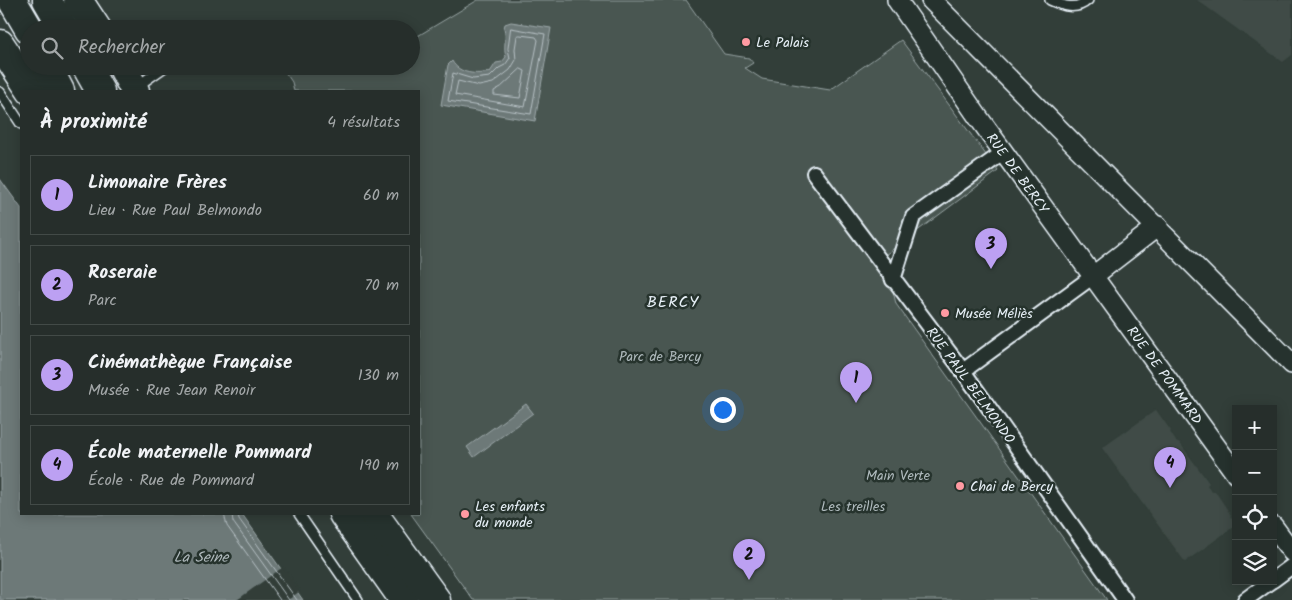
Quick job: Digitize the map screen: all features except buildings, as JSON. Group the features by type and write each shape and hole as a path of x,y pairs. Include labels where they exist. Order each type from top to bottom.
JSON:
{"main road":[{"path":"12,0 24,20"},
{"path":"47,0 59,20"},
{"path":"78,0 91,20"},
{"path":"0,44 20,74"},
{"path":"20,75 30,90"},
{"path":"52,75 59,90"},
{"path":"91,75 99,90"},
{"path":"344,515 404,600"},
{"path":"375,515 436,600"}],"street":[{"name":"RUE DE BERCY","path":"897,0 1092,277"},
{"path":"931,0 1158,226 1292,364"},
{"path":"893,280 913,217 1004,152"},
{"name":"RUE PAUL BELMONDO","path":"814,173 963,371 1126,600"},
{"path":"963,371 1092,277 1158,226"},
{"name":"RUE DE POMMARD","path":"1092,277 1232,469"},
{"path":"1277,531 1292,552"},
{"path":"1277,577 1292,566"},
{"path":"1245,600 1266,585"}],"lane":[{"path":"1050,0 1068,7 1080,5 1088,0"},
{"path":"130,82 146,75"},
{"path":"0,92 20,122"},
{"path":"300,515 358,600"}],"shaded area":[{"path":"1197,0 1292,0 1292,55 1283,62"},
{"path":"1156,410 1177,443 1179,442 1209,483 1207,485 1212,492 1215,491 1231,515 1232,528 1185,562 1102,448"}],"green space":[{"name":"Parc de Bercy","path":"478,0 686,0 724,54 749,58 753,63 745,68 762,79 830,90 901,40 998,171 885,255 896,304 1107,600 473,600 412,515 420,515 420,90 294,90 292,82 287,75 420,75 420,35"}],"water":[{"path":"511,22 551,28 535,121 441,105 448,65 452,61 459,69 468,73 490,72 496,63 502,62 506,57 504,28 505,24"},
{"name":"La Seine","path":"0,179 20,207 20,515 243,515 303,600 0,600"},
{"path":"526,404 533,413 474,457 467,447"}],"pier":[{"path":"283,567 300,591 288,600 237,600"}],"place":[{"name":"Le Palais","path":"746,42"},
{"name":"Cinémathèque Française","path":"991,269"},
{"name":"Musée Méliès","path":"945,313"},
{"name":"Limonaire Frères","path":"856,403"},
{"name":"Chai de Bercy","path":"960,486"},
{"name":"École maternelle Pommard","path":"1170,488"},
{"name":"Les enfants du monde","path":"465,514"},
{"name":"Roseraie","path":"749,580"}],"district":[{"name":"BERCY","path":"673,301"}],"park label":[{"name":"Main Verte","path":"898,475"},
{"name":"Les treilles","path":"853,506"}]}
